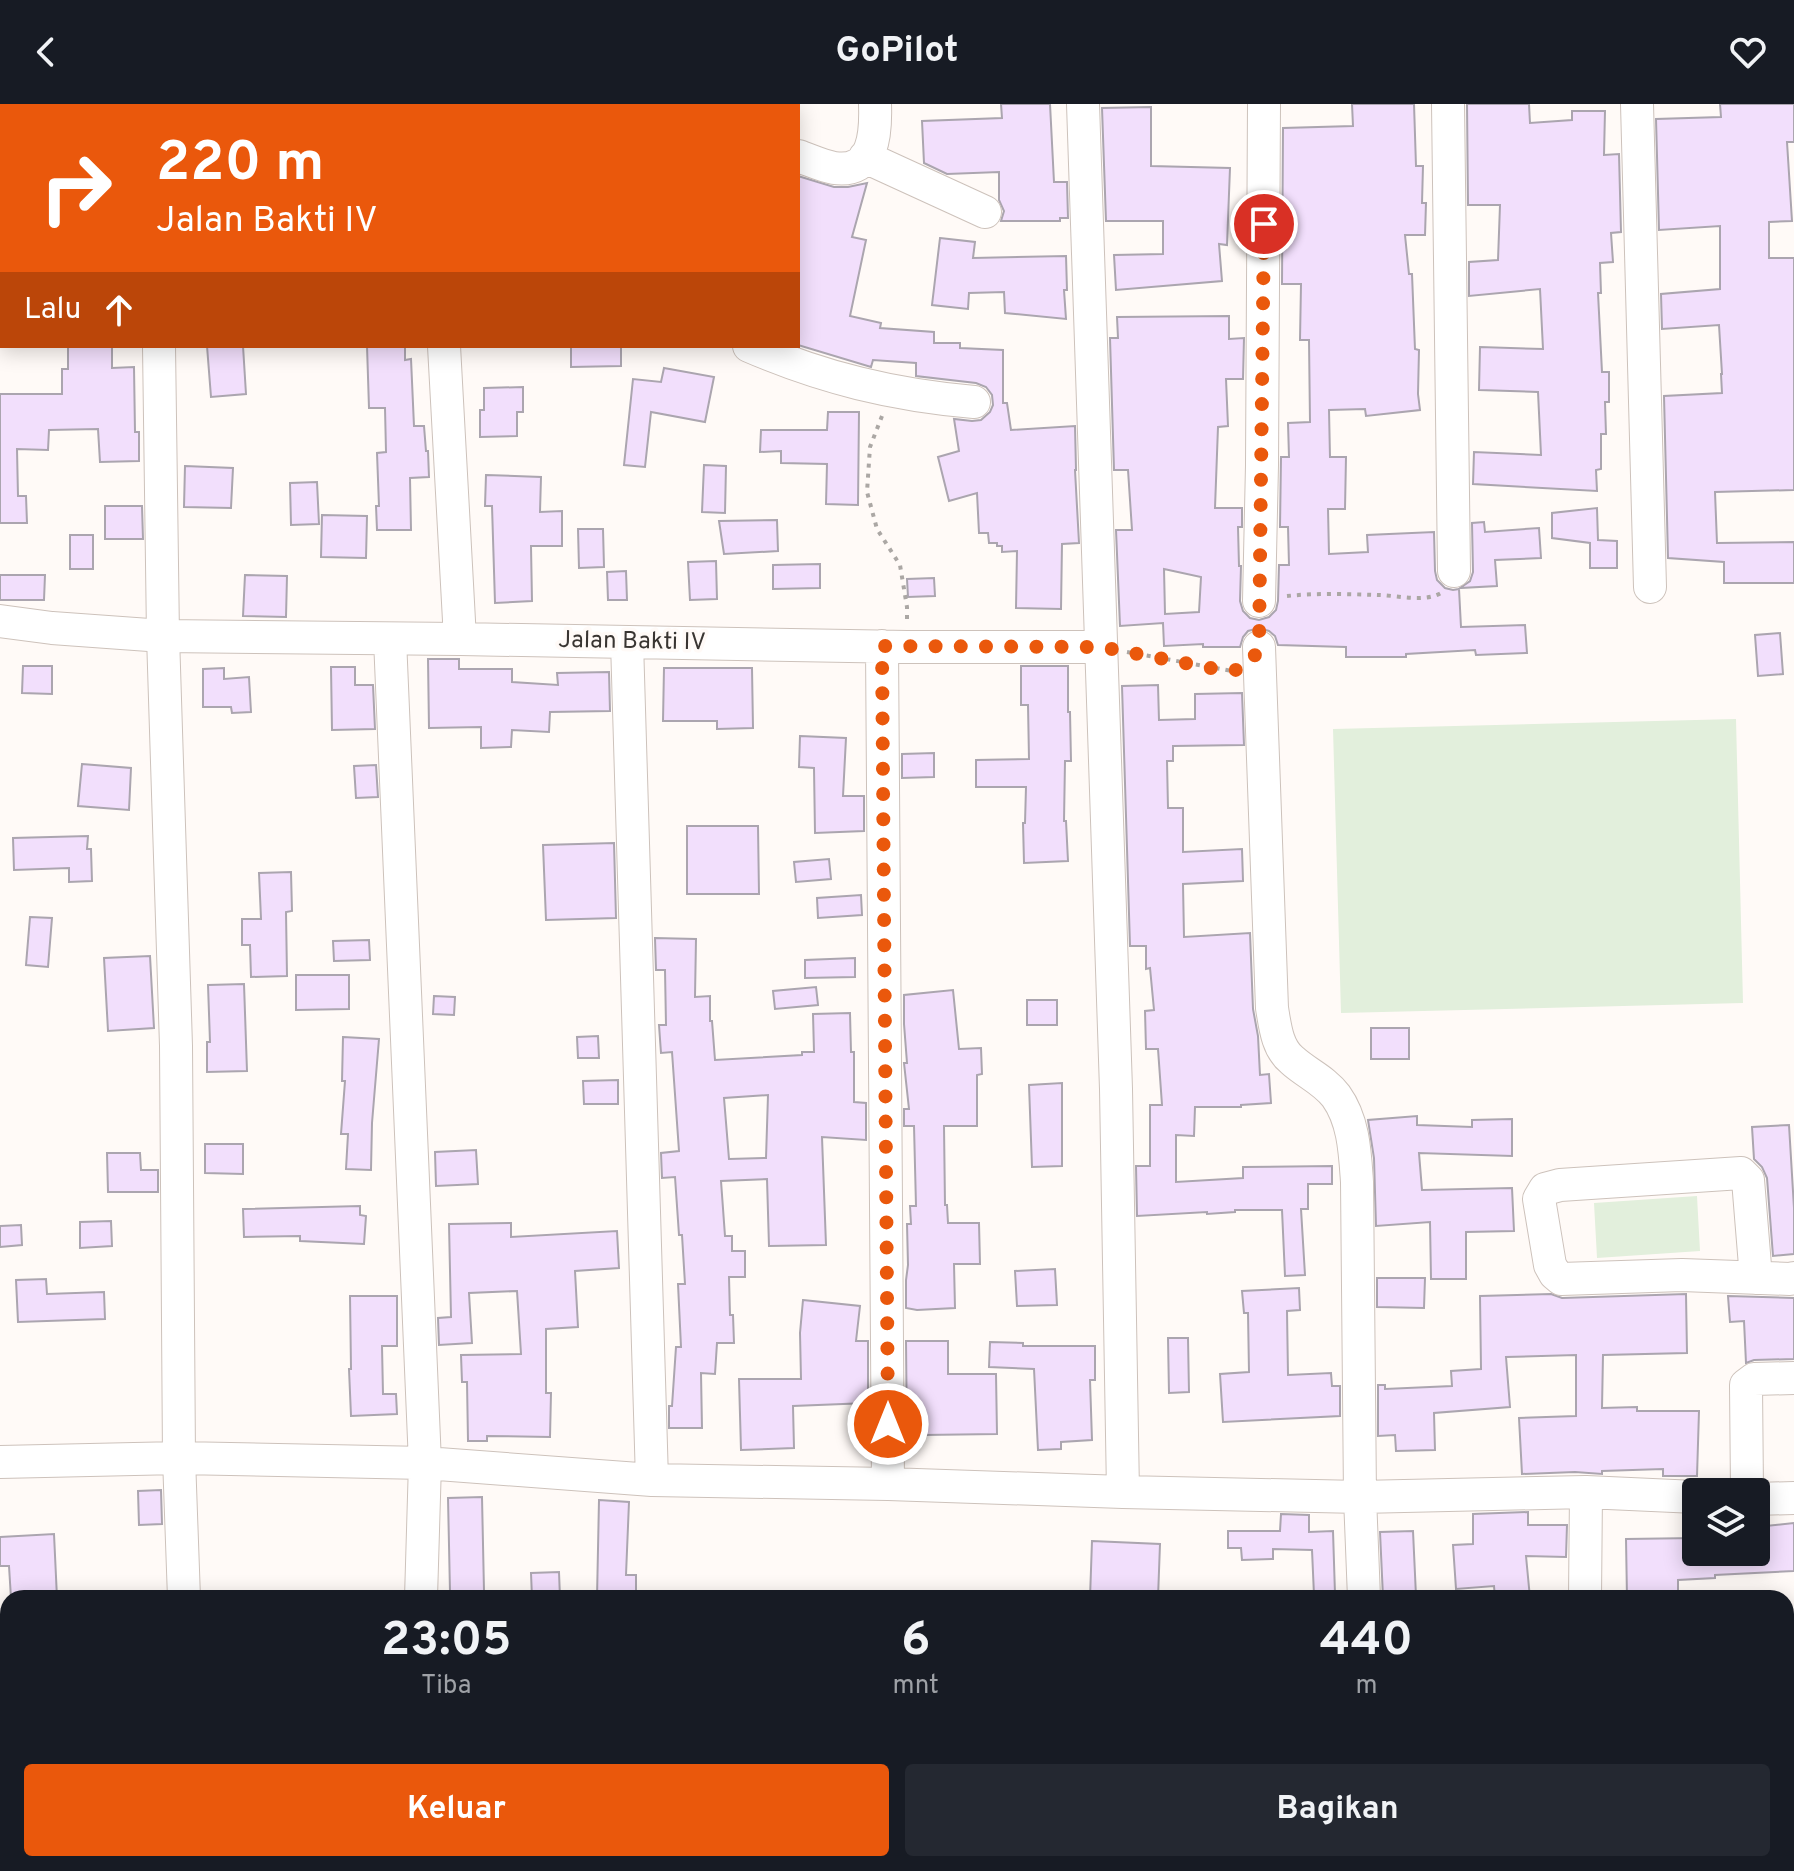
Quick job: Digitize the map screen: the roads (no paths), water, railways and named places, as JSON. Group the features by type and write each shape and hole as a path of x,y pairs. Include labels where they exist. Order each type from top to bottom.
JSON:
{"street":[{"path":"800,157 831,168 847,168 857,164 871,150 875,104"},
{"path":"1083,104 1116,1089 1123,1492"},
{"path":"1259,601 1264,104"},
{"path":"1448,104 1454,571"},
{"path":"1637,104 1650,587"},
{"path":"865,157 985,212"},
{"path":"159,348 163,636 176,1046 179,1458 184,1590"},
{"path":"444,348 460,639"},
{"path":"754,348 789,363 891,392 974,402"},
{"name":"Jalan Bakti IV","path":"0,621 163,636 1101,647"},
{"path":"390,639 425,1463 421,1590"},
{"path":"627,642 652,1480"},
{"path":"888,1484 894,646"},
{"path":"1259,647 1275,1028 1281,1048 1290,1059 1320,1080 1337,1098 1354,1144 1364,1590"},
{"path":"1756,1278 1748,1180 1741,1173 1560,1185 1545,1189 1539,1199 1550,1265 1561,1279 1682,1275 1756,1278 1794,1278"},
{"path":"1747,1478 1746,1385 1754,1379 1794,1378"},
{"path":"0,1462 179,1458 425,1463 652,1480 1360,1497 1586,1492 1682,1496"},
{"path":"1585,1590 1586,1492"},
{"path":"1770,1499 1794,1498"}]}
